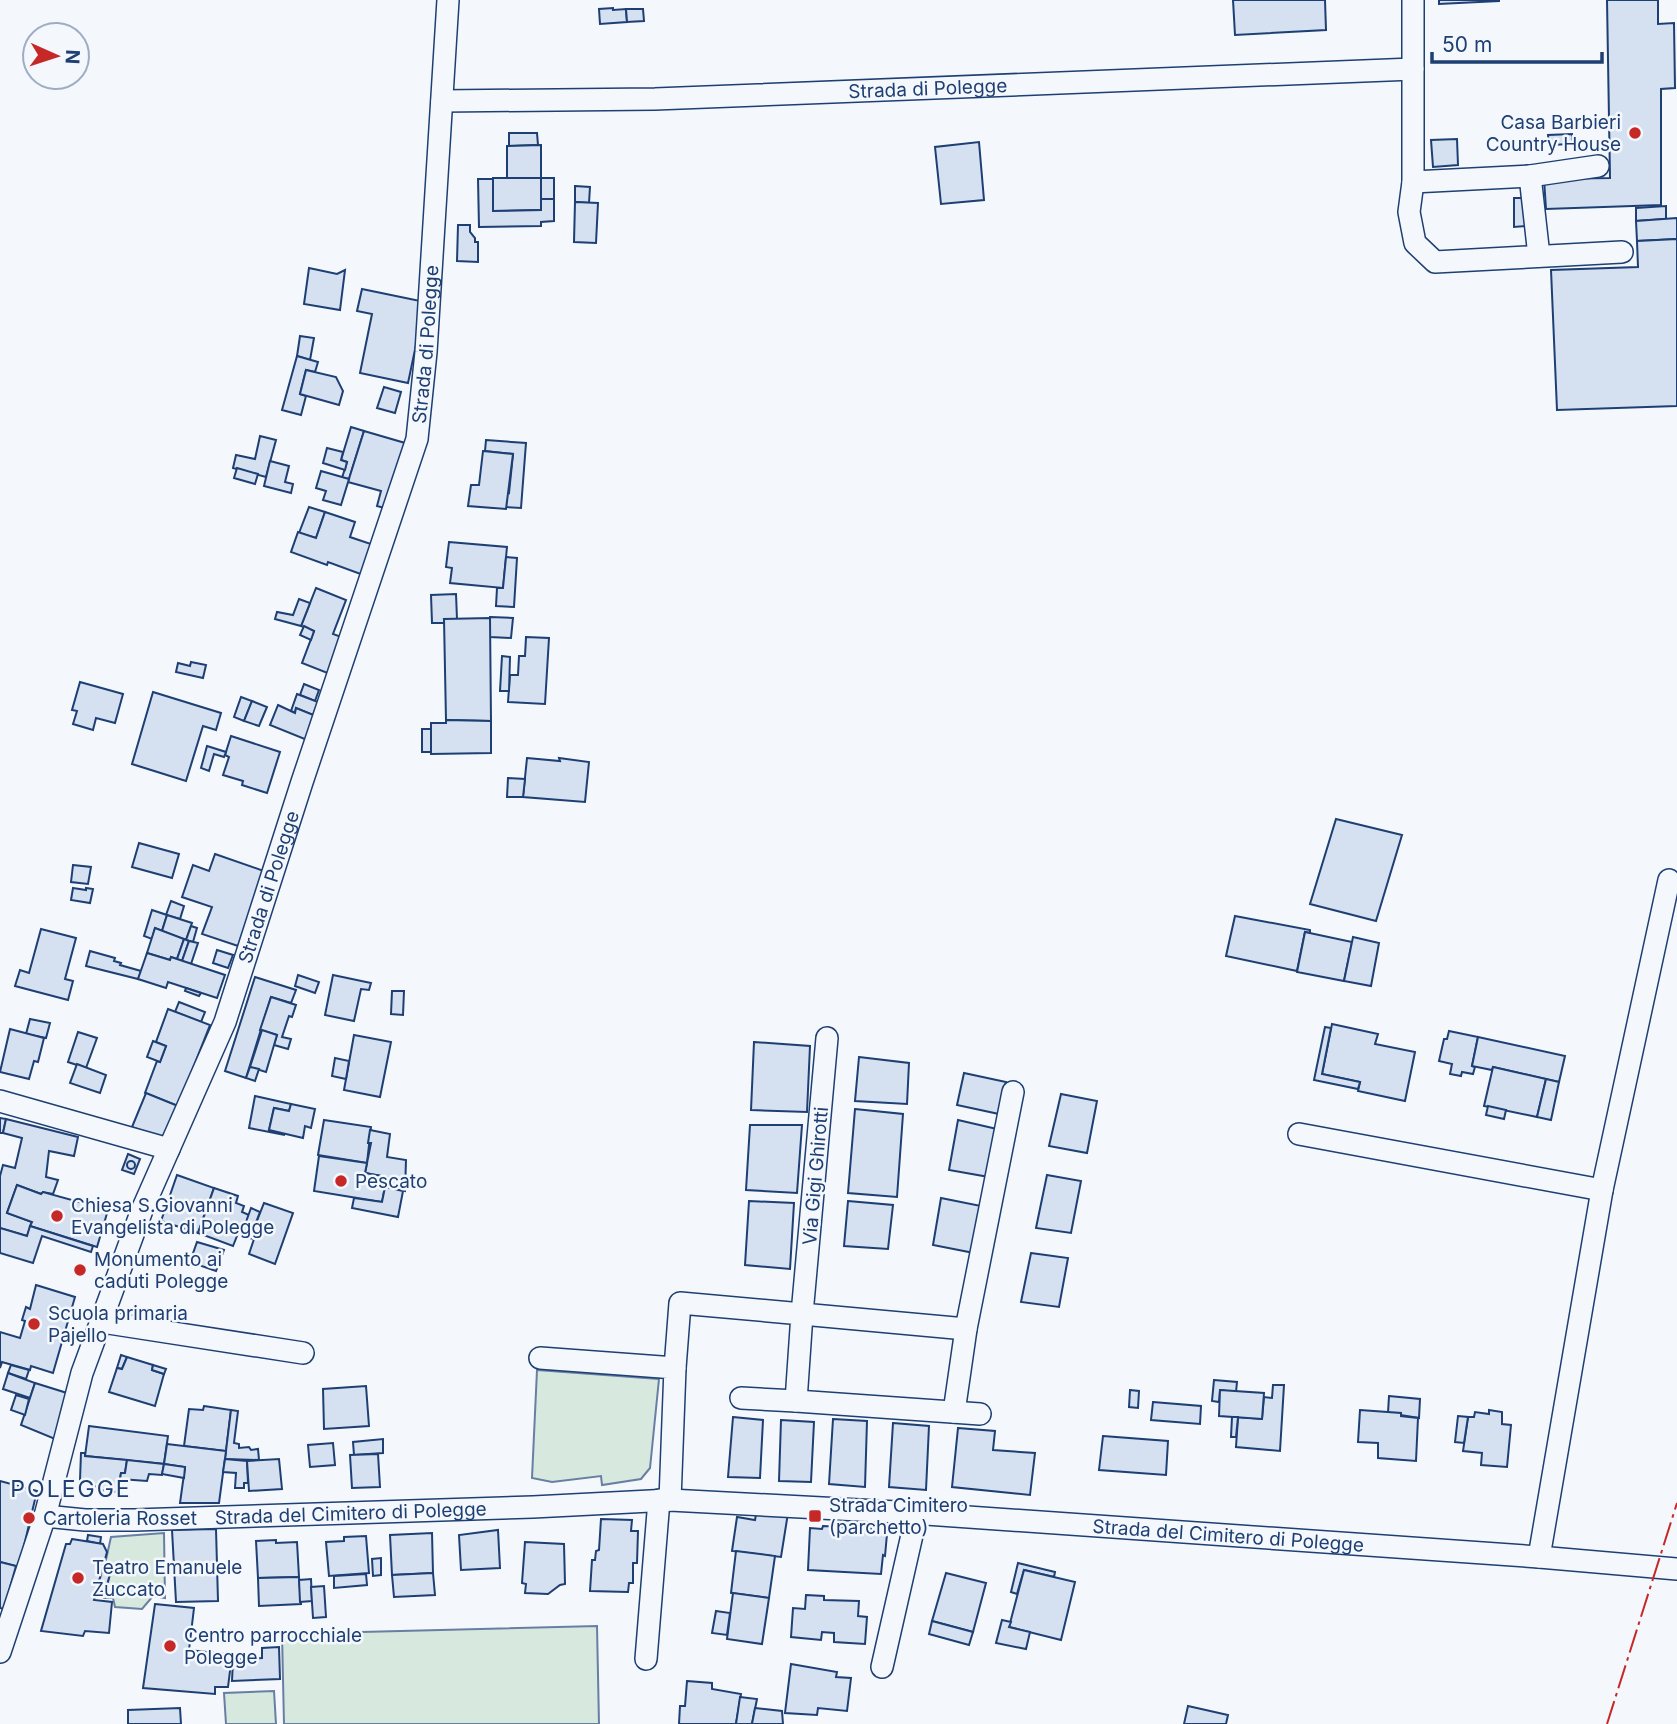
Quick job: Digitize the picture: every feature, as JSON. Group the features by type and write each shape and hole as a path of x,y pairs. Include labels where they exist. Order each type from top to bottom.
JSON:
{"street":[{"name":"Strada di Polegge","path":"0,1652 45,1516 82,1373 139,1217 225,1022 417,439 426,352 448,0"},
{"path":"1413,0 1413,182 1409,212 1415,243 1435,262 1622,252"},
{"name":"Strada di Polegge","path":"442,100 654,99 1413,69"},
{"path":"1413,182 1530,176 1598,166"},
{"path":"1530,176 1539,256"},
{"path":"1539,1556 1602,1190 1669,880"},
{"name":"Via Gigi Ghirotti","path":"796,1401 827,1038"},
{"path":"954,1412 966,1329 1013,1092"},
{"path":"0,1101 169,1149"},
{"path":"1299,1134 1602,1190"},
{"path":"646,1659 664,1500 680,1303 966,1329"},
{"path":"102,1322 303,1353"},
{"path":"540,1359 674,1368"},
{"path":"741,1398 980,1413"},
{"name":"Strada del Cimitero di Polegge","path":"45,1516 85,1520 149,1519 533,1507 664,1500 917,1513 1539,1556 1677,1569"},
{"path":"882,1668 917,1513"}],"shaded area":[{"path":"537,1370 659,1379 650,1468 641,1479 602,1485 601,1476 552,1482 532,1478"},
{"path":"164,1533 165,1598 153,1596 142,1609 115,1607 113,1598 104,1598 112,1566 105,1564 111,1537"},
{"path":"597,1626 599,1724 284,1724 282,1634"},
{"path":"274,1691 276,1724 226,1724 224,1693"}],"building":[{"path":"1233,0 1325,0 1326,30 1235,35"},
{"path":"1439,0 1499,0 1499,1 1439,4"},
{"name":"Casa Barbieri Country House","path":"1607,0 1658,0 1658,24 1674,23 1675,88 1661,89 1661,205 1546,209 1544,179 1610,178"},
{"path":"599,9 626,9 627,22 600,24"},
{"path":"626,9 643,9 644,21 627,22"},
{"path":"509,133 537,133 538,145 509,146"},
{"path":"1572,134 1572,144 1549,145 1548,135"},
{"path":"1457,139 1458,165 1433,167 1431,140"},
{"path":"979,142 984,200 941,204 935,147"},
{"path":"541,145 541,178 507,178 507,146"},
{"path":"493,178 541,178 541,210 493,211"},
{"path":"541,178 554,178 554,199 541,199"},
{"path":"478,179 493,179 493,211 541,210 541,199 554,199 554,221 541,222 541,226 479,227"},
{"path":"575,186 590,187 589,203 575,202"},
{"path":"1514,198 1526,198 1527,226 1514,227"},
{"path":"575,202 598,203 596,243 574,242"},
{"path":"1666,206 1666,219 1636,221 1636,208"},
{"path":"1677,218 1677,239 1637,241 1636,221"},
{"path":"458,225 470,225 470,232 475,242 478,242 478,262 457,261"},
{"path":"1677,239 1677,406 1557,410 1551,270 1638,267 1637,241"},
{"path":"309,268 337,274 345,270 340,310 304,304"},
{"path":"362,289 425,302 408,383 360,373 372,314 357,311"},
{"path":"300,336 314,338 310,360 297,356"},
{"path":"297,356 318,362 315,372 306,370 300,394 306,396 301,415 282,410"},
{"path":"306,370 336,377 343,391 339,405 300,394"},
{"path":"384,387 401,392 395,413 377,408"},
{"path":"351,427 364,431 349,479 342,478 347,462 341,460"},
{"path":"364,431 412,445 392,510 377,506 381,491 348,482"},
{"path":"260,436 276,440 266,477 233,468 236,455 255,459"},
{"path":"486,440 526,443 521,508 506,507 513,454 485,451"},
{"path":"327,448 343,452 341,460 347,462 345,470 323,463"},
{"path":"483,451 513,454 506,509 468,506 471,485 479,485"},
{"path":"270,461 289,466 285,482 293,484 291,493 264,486"},
{"path":"237,468 258,474 255,484 234,478"},
{"path":"321,471 349,479 341,505 323,500 326,491 316,488"},
{"path":"309,507 325,512 316,538 299,533"},
{"path":"325,512 355,522 350,537 377,546 366,576 291,552 298,532 316,538"},
{"path":"449,542 507,547 503,588 450,583 452,568 446,567"},
{"path":"506,557 517,558 514,607 496,606 497,588 503,588"},
{"path":"316,588 346,600 333,634 344,638 330,674 302,663 314,631 301,626"},
{"path":"456,594 457,619 432,623 431,595"},
{"path":"299,599 310,603 301,626 275,619 277,612 293,615"},
{"path":"490,617 513,618 511,638 490,637"},
{"path":"490,618 491,721 446,720 444,619"},
{"path":"304,626 314,631 311,640 300,635"},
{"path":"526,637 549,638 545,704 508,702 510,675 518,675 519,656 525,656"},
{"path":"502,656 510,657 509,691 500,691"},
{"path":"191,662 206,665 203,678 176,672 178,663 190,666"},
{"path":"80,682 123,694 115,723 96,718 93,730 73,724 77,711 72,710"},
{"path":"304,684 319,690 315,701 300,695"},
{"path":"153,692 221,713 216,730 203,726 186,781 132,764"},
{"path":"297,694 318,702 313,715 296,708 295,713 291,711"},
{"path":"241,697 252,701 244,721 234,717"},
{"path":"252,701 267,707 259,726 244,721"},
{"path":"278,705 295,713 296,708 316,716 307,740 270,725"},
{"path":"446,720 491,721 491,753 431,754 431,723 446,723"},
{"path":"422,729 431,729 431,752 422,752"},
{"path":"231,736 280,752 267,793 223,775 229,757 225,755"},
{"path":"207,746 226,752 224,757 214,754 209,771 201,768"},
{"path":"527,758 589,762 585,802 523,797"},
{"path":"508,778 525,779 523,797 507,797"},
{"path":"1336,819 1402,835 1376,921 1310,904"},
{"path":"139,843 179,854 172,878 132,867"},
{"path":"215,854 264,871 238,946 202,934 212,907 182,897 193,865 209,871"},
{"path":"73,865 91,867 88,884 71,882"},
{"path":"73,888 93,889 90,903 71,900"},
{"path":"171,901 184,906 180,919 166,915"},
{"path":"152,910 167,915 162,931 155,928 152,939 144,936"},
{"path":"167,915 192,923 186,940 162,931"},
{"path":"1235,916 1310,930 1310,933 1305,932 1297,971 1226,956"},
{"path":"191,926 197,928 193,942 186,940"},
{"path":"155,928 184,939 177,959 171,957 170,960 147,953"},
{"path":"41,929 76,938 65,979 73,981 68,1000 15,986 20,970 29,973"},
{"path":"1305,932 1352,942 1344,981 1297,972"},
{"path":"1353,937 1379,943 1371,986 1344,981"},
{"path":"184,939 189,941 182,961 177,959"},
{"path":"189,941 198,943 191,964 182,961"},
{"path":"217,950 233,955 228,968 213,963"},
{"path":"90,951 115,958 114,961 121,963 120,965 141,971 138,979 86,966"},
{"path":"147,953 170,960 171,957 225,975 217,998 168,982 166,988 138,979"},
{"path":"298,975 319,982 315,993 295,986"},
{"path":"333,975 371,983 369,990 361,989 354,1021 325,1015"},
{"path":"255,977 296,990 291,1003 271,997 246,1078 225,1071"},
{"path":"186,988 201,993 199,996 185,991"},
{"path":"392,991 404,991 403,1015 391,1014"},
{"path":"271,997 296,1005 282,1037 291,1039 288,1049 274,1045 277,1035 260,1030"},
{"path":"179,1002 205,1012 201,1022 175,1012"},
{"path":"168,1009 210,1025 178,1106 145,1093 166,1046 156,1042"},
{"path":"30,1019 50,1023 46,1038 26,1034"},
{"path":"1332,1024 1378,1034 1375,1044 1415,1052 1405,1101 1358,1091 1360,1082 1322,1074"},
{"path":"1325,1027 1331,1028 1322,1074 1360,1082 1358,1089 1314,1080"},
{"path":"10,1029 44,1038 38,1062 34,1061 29,1079 0,1072"},
{"path":"262,1030 277,1035 266,1072 250,1067"},
{"path":"1449,1031 1478,1037 1473,1074 1450,1074 1452,1064 1439,1061 1444,1039 1447,1039"},
{"path":"78,1032 97,1038 86,1068 68,1062"},
{"path":"354,1035 391,1042 380,1097 344,1090"},
{"path":"1478,1037 1565,1056 1559,1082 1493,1067 1492,1070 1472,1066"},
{"path":"153,1041 166,1046 160,1062 147,1057"},
{"path":"754,1042 810,1046 807,1112 751,1110"},
{"path":"859,1057 909,1063 907,1104 855,1101"},
{"path":"335,1058 349,1061 346,1079 332,1076"},
{"path":"77,1064 106,1075 100,1093 70,1083"},
{"path":"250,1067 259,1069 255,1081 246,1078"},
{"path":"1493,1067 1546,1079 1537,1117 1484,1106"},
{"path":"964,1073 1006,1082 999,1114 957,1105"},
{"path":"1546,1079 1559,1082 1551,1120 1537,1117"},
{"path":"146,1093 178,1106 165,1140 132,1127"},
{"path":"1061,1094 1097,1101 1087,1153 1049,1146"},
{"path":"255,1096 291,1104 289,1111 274,1108 269,1130 285,1135 249,1128"},
{"path":"291,1104 315,1109 311,1128 305,1126 303,1138 269,1130 274,1108 289,1111"},
{"path":"1488,1106 1506,1110 1504,1119 1486,1115"},
{"path":"855,1109 903,1114 897,1197 848,1193"},
{"path":"0,1118 6,1119 3,1133 0,1133"},
{"path":"6,1119 78,1137 74,1156 49,1151 46,1177 58,1180 53,1194 41,1194 17,1185 7,1213 32,1222 27,1236 0,1228 0,1176 3,1165 15,1168 22,1138 3,1133"},
{"path":"324,1120 371,1127 367,1163 318,1155"},
{"path":"958,1120 997,1129 989,1177 949,1170"},
{"path":"750,1125 802,1125 797,1193 746,1190"},
{"path":"370,1130 390,1134 387,1157 406,1160 405,1191 385,1187 387,1177 365,1173 371,1143 368,1143"},
{"path":"128,1154 140,1159 134,1174 122,1170"},
{"path":"319,1156 367,1163 365,1173 387,1177 382,1202 314,1191"},
{"path":"131,1161 135,1165 131,1169 127,1165"},
{"path":"177,1175 214,1188 198,1233 161,1221"},
{"path":"1047,1175 1081,1181 1071,1233 1036,1228"},
{"path":"17,1185 41,1194 43,1192 108,1210 97,1247 30,1226 32,1222 7,1213"},
{"path":"385,1187 403,1191 398,1217 352,1208 354,1198 382,1202"},
{"path":"214,1188 238,1196 236,1203 244,1206 242,1212 249,1215 233,1246 198,1233"},
{"path":"941,1198 981,1206 974,1253 933,1245"},
{"path":"749,1201 794,1203 790,1269 745,1265"},
{"path":"848,1201 893,1205 888,1249 844,1246"},
{"path":"264,1203 293,1213 275,1264 249,1254 254,1239 250,1238"},
{"path":"251,1208 260,1212 250,1238 237,1234 239,1231 242,1233"},
{"path":"30,1226 93,1246 91,1252 42,1236 33,1263 0,1253 0,1228 27,1236"},
{"path":"197,1242 224,1250 216,1271 190,1262"},
{"path":"1031,1253 1068,1258 1059,1307 1021,1302"},
{"name":"Scuola primaria Pajello","path":"36,1285 75,1297 53,1373 31,1366 30,1370 2,1362 0,1368 0,1332 20,1338 25,1321 22,1320 26,1307 30,1309"},
{"path":"121,1355 127,1357 122,1369 117,1368"},
{"path":"127,1357 153,1365 152,1370 164,1374 155,1406 109,1392 117,1368 122,1369"},
{"path":"11,1365 29,1370 26,1379 8,1373"},
{"path":"153,1365 166,1369 164,1374 152,1370"},
{"path":"8,1373 35,1383 30,1398 3,1389"},
{"path":"1214,1380 1237,1382 1236,1392 1220,1390 1219,1402 1212,1401"},
{"path":"35,1383 67,1393 62,1408 65,1409 55,1439 21,1425"},
{"path":"1273,1385 1284,1385 1280,1451 1236,1447 1238,1417 1262,1419 1264,1397 1272,1398"},
{"path":"366,1386 369,1426 324,1429 323,1389"},
{"path":"1130,1390 1139,1391 1138,1408 1129,1407"},
{"path":"1220,1390 1264,1393 1262,1419 1219,1416"},
{"path":"16,1395 29,1399 25,1415 11,1410"},
{"path":"1389,1396 1420,1399 1419,1418 1388,1413"},
{"path":"1153,1402 1201,1406 1200,1424 1151,1420"},
{"path":"204,1406 231,1410 226,1451 184,1446 189,1409 203,1410"},
{"path":"231,1410 238,1411 234,1443 239,1444 239,1448 258,1449 259,1460 225,1459"},
{"path":"1360,1410 1401,1413 1401,1416 1418,1418 1416,1461 1378,1458 1378,1443 1358,1442"},
{"path":"1489,1410 1502,1412 1502,1424 1511,1425 1507,1467 1481,1465 1482,1453 1463,1451 1468,1417 1474,1417 1475,1412 1489,1414"},
{"path":"1458,1416 1468,1417 1464,1443 1455,1442"},
{"path":"733,1417 763,1420 760,1478 728,1477"},
{"path":"1232,1417 1238,1417 1236,1437 1231,1437"},
{"path":"833,1419 867,1421 865,1487 829,1484"},
{"path":"781,1420 814,1422 811,1482 779,1481"},
{"path":"893,1423 929,1426 926,1490 889,1487"},
{"path":"89,1426 168,1436 164,1464 85,1456"},
{"path":"958,1428 995,1431 993,1450 1035,1453 1030,1495 952,1487"},
{"path":"1103,1436 1168,1441 1166,1475 1099,1470"},
{"path":"383,1439 383,1453 354,1455 353,1442"},
{"path":"333,1443 335,1465 310,1467 308,1445"},
{"path":"167,1444 226,1451 219,1503 180,1503 185,1467 164,1464"},
{"path":"81,1453 85,1453 85,1456 127,1460 125,1473 121,1473 118,1492 98,1490 97,1487 80,1480"},
{"path":"378,1454 380,1487 352,1488 350,1455"},
{"path":"225,1459 247,1461 248,1483 244,1483 244,1488 235,1488 236,1473 223,1472"},
{"path":"279,1459 282,1489 249,1491 247,1461"},
{"path":"127,1460 164,1464 162,1475 149,1474 147,1481 120,1479 121,1473 125,1473"},
{"path":"164,1464 185,1467 184,1478 162,1474"},
{"path":"0,1481 37,1491 19,1567 0,1562"},
{"path":"757,1509 788,1513 781,1557 732,1551 737,1517 755,1520"},
{"path":"601,1519 632,1520 631,1531 638,1531 637,1563 633,1563 633,1583 629,1583 628,1592 590,1591 592,1560 595,1560 596,1551 599,1550"},
{"path":"823,1526 876,1529 876,1533 887,1534 881,1574 808,1570 810,1528 822,1529"},
{"path":"216,1529 218,1601 176,1602 172,1530"},
{"path":"498,1530 500,1568 461,1570 459,1535"},
{"path":"432,1533 433,1573 392,1575 390,1535"},
{"path":"88,1535 101,1537 100,1544 87,1541"},
{"path":"366,1536 369,1573 329,1576 326,1542 344,1541 344,1537"},
{"name":"Teatro Emanuele Zuccato","path":"72,1539 103,1544 107,1552 94,1600 112,1602 109,1633 85,1631 83,1636 41,1631 66,1544 70,1544"},
{"path":"276,1540 276,1543 297,1542 299,1577 258,1578 256,1541"},
{"path":"525,1542 564,1544 565,1584 548,1594 525,1593 526,1584 522,1583"},
{"path":"736,1551 775,1556 769,1598 731,1593"},
{"path":"381,1558 381,1575 373,1576 372,1559"},
{"path":"0,1562 16,1566 4,1609 0,1608"},
{"path":"1018,1563 1055,1572 1054,1577 1024,1570 1017,1594 1011,1592"},
{"path":"104,1565 112,1567 105,1592 96,1591"},
{"path":"1024,1570 1075,1582 1061,1640 1009,1627"},
{"path":"433,1573 435,1595 394,1597 392,1575"},
{"path":"946,1573 986,1583 973,1632 932,1621"},
{"path":"366,1574 367,1585 334,1588 334,1576"},
{"path":"299,1577 301,1604 259,1606 258,1578"},
{"path":"311,1579 312,1601 300,1602 299,1580"},
{"path":"324,1586 326,1617 313,1618 311,1587"},
{"path":"733,1593 769,1598 762,1644 727,1639"},
{"path":"806,1595 824,1596 824,1600 859,1601 858,1616 867,1617 865,1644 834,1642 834,1633 822,1632 821,1640 791,1637 793,1608 805,1609"},
{"name":"Centro parrocchiale Polegge","path":"155,1604 194,1608 189,1650 232,1655 228,1687 215,1687 215,1694 143,1688"},
{"path":"716,1611 730,1613 727,1635 712,1633"},
{"path":"1002,1620 1011,1622 1009,1627 1030,1632 1026,1649 996,1643"},
{"path":"932,1621 973,1632 969,1645 929,1634"},
{"path":"279,1647 280,1679 232,1681 233,1660 262,1658 262,1648"},
{"path":"791,1664 837,1672 836,1677 851,1678 847,1711 818,1708 817,1715 785,1713"},
{"path":"687,1681 712,1683 712,1689 741,1694 736,1724 679,1724 680,1706 685,1706"},
{"path":"740,1697 757,1699 752,1724 736,1724"},
{"path":"1188,1706 1228,1715 1226,1724 1184,1724"},
{"path":"180,1708 181,1724 128,1724 128,1710"},
{"path":"755,1708 782,1711 783,1724 752,1724"}],"power":[{"path":"1607,1724 1677,1503"}],"place":[{"name":"Casa Barbieri Country House","path":"1635,133"},
{"name":"Pescato","path":"341,1181"},
{"name":"Chiesa S.Giovanni Evangelista di Polegge","path":"57,1216"},
{"name":"Monumento ai caduti Polegge","path":"80,1270"},
{"name":"Scuola primaria Pajello","path":"34,1324"},
{"name":"Strada Cimitero (parchetto)","path":"815,1516"},
{"name":"Cartoleria Rosset","path":"29,1518"},
{"name":"Teatro Emanuele Zuccato","path":"78,1578"},
{"name":"Centro parrocchiale Polegge","path":"170,1646"}],"district":[{"name":"POLEGGE","path":"71,1489"}]}
